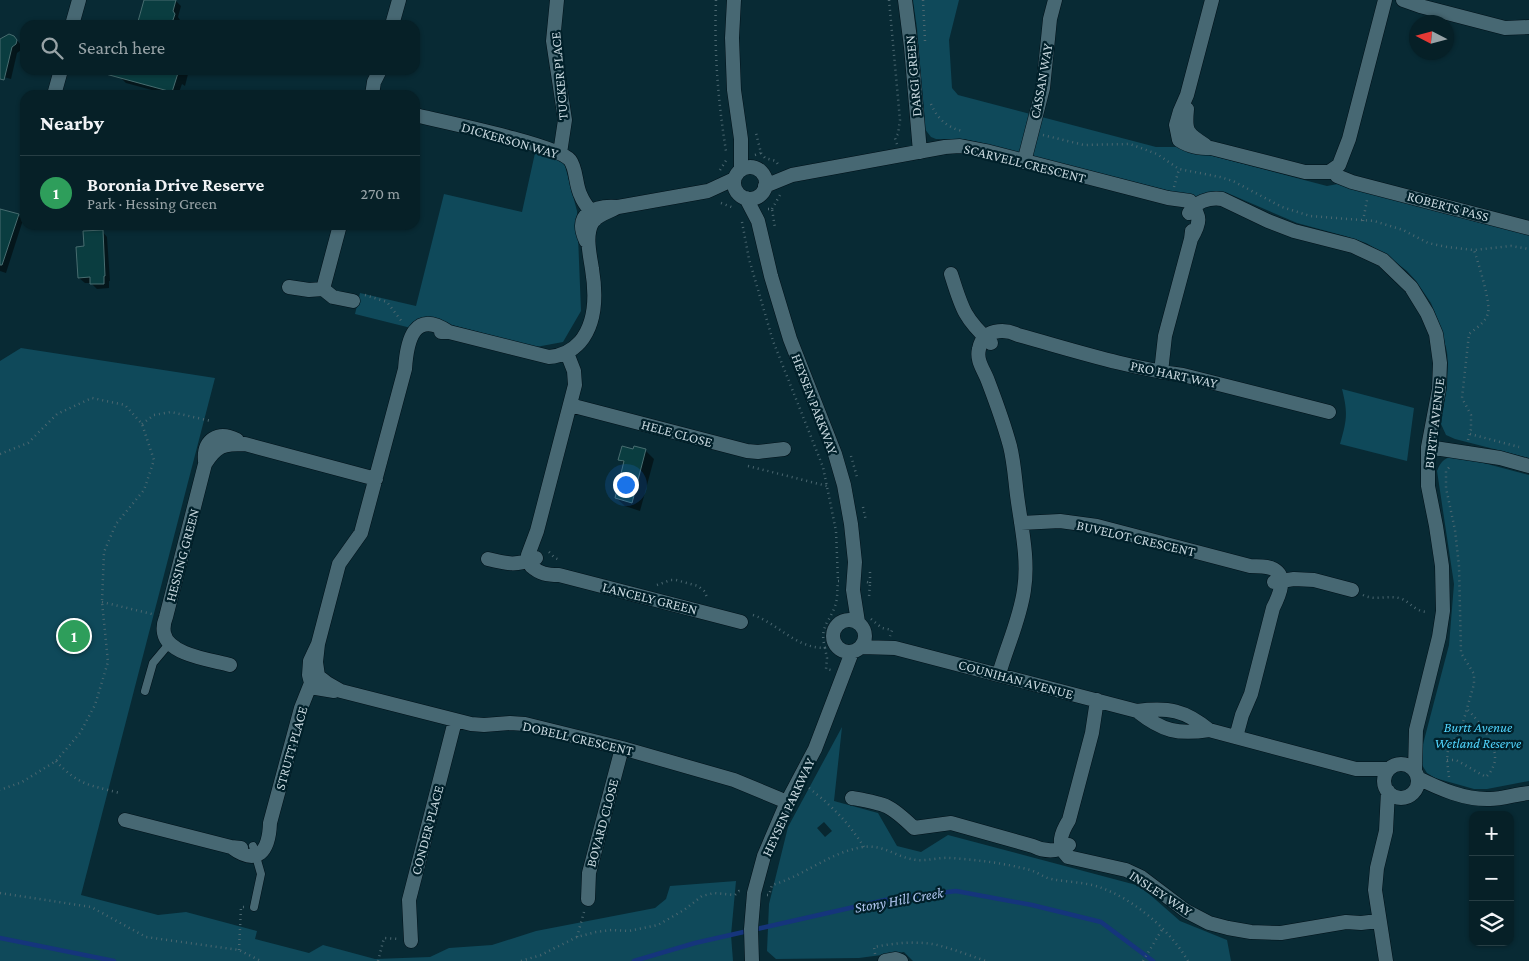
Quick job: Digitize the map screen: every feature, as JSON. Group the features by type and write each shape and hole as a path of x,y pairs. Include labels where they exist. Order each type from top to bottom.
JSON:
{"street":[{"path":"73,20 79,0"},
{"path":"393,20 399,0"},
{"name":"TUCKER PLACE","path":"557,0 553,41 565,120 560,153"},
{"path":"734,0 732,38 734,90 747,172 734,188 752,194"},
{"name":"DARGI GREEN","path":"905,0 920,152"},
{"name":"CASSAN WAY","path":"1024,162 1042,88 1050,19 1055,0"},
{"path":"1212,0 1187,95 1185,124 1188,133 1192,138 1211,148 1305,172 1323,173 1338,172 1346,161 1349,139 1385,1 1420,6"},
{"path":"1404,0 1420,6 1505,28 1529,27"},
{"path":"55,90 60,75"},
{"path":"373,90 378,75"},
{"path":"380,75 382,90"},
{"name":"DICKERSON WAY","path":"420,116 539,146 569,158 573,165 576,184 581,198 593,214"},
{"name":"SCARVELL CRESCENT","path":"747,172 792,175 960,146 1168,198 1170,202 1193,210"},
{"path":"717,193 747,172"},
{"path":"315,680 318,644 340,564 361,533 405,369 415,343 420,336 426,332 449,332 549,357 567,353 586,335 592,320 594,298 589,233 593,214 618,207 717,193 752,194 765,181 747,172"},
{"name":"ROBERTS PASS","path":"1338,172 1368,185 1529,228"},
{"name":"SCARVELL CRESCENT","path":"752,194 792,175"},
{"name":"HEYSEN PARKWAY","path":"752,194 771,276 790,339 835,454 844,485 851,524 854,562 853,585 842,621"},
{"name":"BURTT AVENUE","path":"1193,210 1233,205 1294,232 1326,238 1353,246 1383,260 1411,287 1427,313 1436,334 1440,363 1439,389 1429,442 1428,486 1442,566 1443,611 1440,637 1416,730 1416,774"},
{"path":"1157,371 1191,239 1193,210"},
{"path":"323,289 339,230"},
{"path":"951,274 962,309 971,324 988,340 979,347 978,357 987,378 1010,448 1021,523 1026,575 1024,593 1010,642 1009,660 1002,675"},
{"path":"289,287 309,290 323,289 333,297 359,298"},
{"path":"405,369 406,354 413,331 422,324 430,324 441,326 449,332"},
{"name":"PRO HART WAY","path":"988,340 1018,335 1157,371 1183,375 1329,412"},
{"path":"534,555 528,555 537,531 575,385 574,371 567,353"},
{"name":"HELE CLOSE","path":"570,404 747,451 758,452 784,449"},
{"path":"1429,442 1467,444 1500,458 1529,466"},
{"name":"HESSING GREEN","path":"169,644 163,633 166,617 205,464 217,448 224,445 245,444 376,479"},
{"name":"BUVELOT CRESCENT","path":"1021,523 1060,521 1097,526 1250,566 1267,574 1277,582"},
{"path":"488,559 509,564 522,564 534,555"},
{"name":"LANCELY GREEN","path":"534,555 543,566 559,575 744,617"},
{"path":"1240,738 1273,608 1277,582 1294,579 1314,580 1352,590"},
{"name":"HEYSEN PARKWAY","path":"853,585 862,626"},
{"path":"848,619 862,626 865,640 856,650 846,652 831,647 833,632 842,621 848,619"},
{"name":"COUNIHAN AVENUE","path":"862,626 892,646 1137,711 1151,722 1174,732 1191,733 1209,730"},
{"path":"169,644 181,652 230,665"},
{"name":"COUNIHAN AVENUE","path":"856,650 892,646"},
{"name":"HEYSEN PARKWAY","path":"831,647 838,672 838,686"},
{"name":"HEYSEN PARKWAY","path":"752,956 754,893 764,856 786,805 815,749 838,686 856,650"},
{"name":"DOBELL CRESCENT","path":"315,680 327,683 341,691 455,721 484,726 510,723 525,724 622,748 734,780 786,805"},
{"name":"STRUTT PLACE","path":"255,851 270,823 301,708 315,680"},
{"path":"852,798 882,803 894,809 914,828 951,823 1033,846 1064,846 1100,701"},
{"name":"COUNIHAN AVENUE","path":"1137,711 1157,708 1174,710 1193,718 1209,730 1356,769 1386,789"},
{"name":"CONDER PLACE","path":"411,941 408,900 455,721"},
{"name":"BURTT AVENUE","path":"1393,766 1416,730"},
{"name":"BOVARD CLOSE","path":"588,898 589,873 622,748"},
{"path":"1386,961 1375,890 1377,868 1386,831 1386,789 1384,777 1393,766 1407,764 1416,774 1449,792 1475,798 1490,799 1529,793"},
{"name":"COUNIHAN AVENUE","path":"1356,769 1393,766"},
{"path":"1386,831 1418,784 1416,774"},
{"path":"1386,789 1396,797 1449,792"},
{"path":"125,820 231,847 255,851"},
{"name":"INSLEY WAY","path":"1064,846 1083,854 1094,862 1126,870 1141,877 1186,911 1209,923 1228,928 1251,932 1282,933 1346,922 1361,923 1378,917"},
{"path":"885,961 896,959 902,961"}],"lane":[{"path":"145,691 153,663 169,644"},
{"path":"254,907 261,874 255,851"}],"path":[{"path":"889,0 900,120 898,134 895,138 901,155"},
{"path":"923,0 926,45"},
{"path":"930,102 935,114 943,122 955,130 969,132"},
{"path":"1032,132 1084,145 1130,144 1157,154 1179,169 1233,181 1282,206 1310,216 1374,221 1403,230 1428,243 1474,250 1511,246 1529,249"},
{"path":"717,193 719,172 727,159"},
{"path":"1363,221 1368,185"},
{"path":"739,216 749,259 773,341 823,467 836,531 838,581 835,608 823,629 822,635 831,647"},
{"path":"1449,792 1448,750 1462,726 1474,684 1474,674 1461,653 1459,566 1456,530 1446,488 1446,471 1454,463 1461,464 1472,429 1471,415 1462,398 1469,334 1483,322 1488,313 1481,273 1474,250"},
{"path":"359,298 387,302 401,322 413,331"},
{"path":"0,454 28,443 56,414 92,398 125,405 142,424 154,460 144,490 116,524 104,552 102,602 108,662 95,705 80,733 56,761 22,782 0,790"},
{"path":"142,424 154,415 171,412 211,421"},
{"path":"1467,444 1523,449"},
{"path":"534,555 546,550 554,558 567,562"},
{"path":"650,584 661,585 671,580 676,580 698,586 704,591 710,601"},
{"path":"838,581 853,585 870,583 869,604"},
{"path":"1352,590 1368,598 1400,598 1420,612 1427,612"},
{"path":"102,602 166,617"},
{"path":"869,611 871,619 876,624 882,628 892,630 892,646"},
{"path":"744,617 762,618 806,646 831,647"},
{"path":"831,647 826,669 838,672"},
{"path":"1447,760 1456,760 1486,777 1494,766 1493,746 1480,722 1467,709"},
{"path":"56,761 68,774 82,783 120,793"},
{"path":"799,779 833,807 849,825 864,847"},
{"path":"521,961 541,955 577,937 596,932 638,930 658,925 684,910 702,896 714,893 735,894 739,891 770,895 772,885 799,876 836,855 864,847 881,847 907,859 921,860 948,857 997,862 1033,871 1049,878 1098,886 1130,903 1163,928 1181,949 1188,961"},
{"path":"0,893 91,908 146,937 239,950 261,961"},
{"path":"577,937 588,898"},
{"path":"239,950 241,907 254,907"},
{"path":"1143,961 1163,928"},
{"path":"378,961 384,938 411,941"},
{"path":"876,961 874,947 922,943 940,945 986,961"}],"green space":[{"path":"913,0 959,0 949,40 952,88 958,95 1156,147 1178,147 1327,186 1343,183 1529,233 1529,458 1446,435 1441,424 1447,385 1447,352 1441,328 1431,303 1407,271 1385,254 1366,243 1297,223 1225,192 1197,198 978,142 964,139 936,139 931,137 924,128 917,28"},
{"path":"535,153 563,158 577,211 581,311 563,342 536,347 433,320 411,328 355,314 360,293 416,306 444,194 522,212"},
{"path":"21,348 215,378 81,895 158,915 186,912 257,931 255,939 309,953 323,945 375,959 430,957 449,948 492,945 536,931 655,908 666,899 670,886 736,881 731,935 733,961 0,961 0,361"},
{"path":"1342,389 1414,408 1407,461 1340,444 1346,416"},
{"name":"Burtt Avenue Wetland Reserve","path":"1457,456 1529,475 1529,781 1487,789 1474,789 1435,778 1427,773 1422,765 1422,748 1449,645 1454,584 1437,471 1444,460"},
{"path":"842,727 834,801 878,813 897,846 921,852 948,835 1140,886 1180,921 1227,940 1231,961 913,961 904,952 859,958 776,959 767,951 769,904 788,827"}],"building":[{"path":"144,0 176,0 173,20 138,20"},
{"path":"9,34 17,40 16,44 12,47 4,80 0,79 0,39"},
{"path":"109,75 177,75 173,90 165,90"},
{"path":"0,209 19,214 2,265 0,265"},
{"path":"103,230 104,284 90,284 90,277 78,278 76,247 84,246 83,231"},
{"path":"622,446 633,449 634,446 646,449 632,503 615,498 624,461 618,460"}],"waterway":[{"name":"Stony Hill Creek","path":"634,961 695,943 885,900 956,891 1032,905 1101,922 1153,961"},
{"name":"Stony Hill Creek","path":"0,938 114,961"}],"place":[{"name":"Boronia Drive Reserve","path":"74,636"}]}
